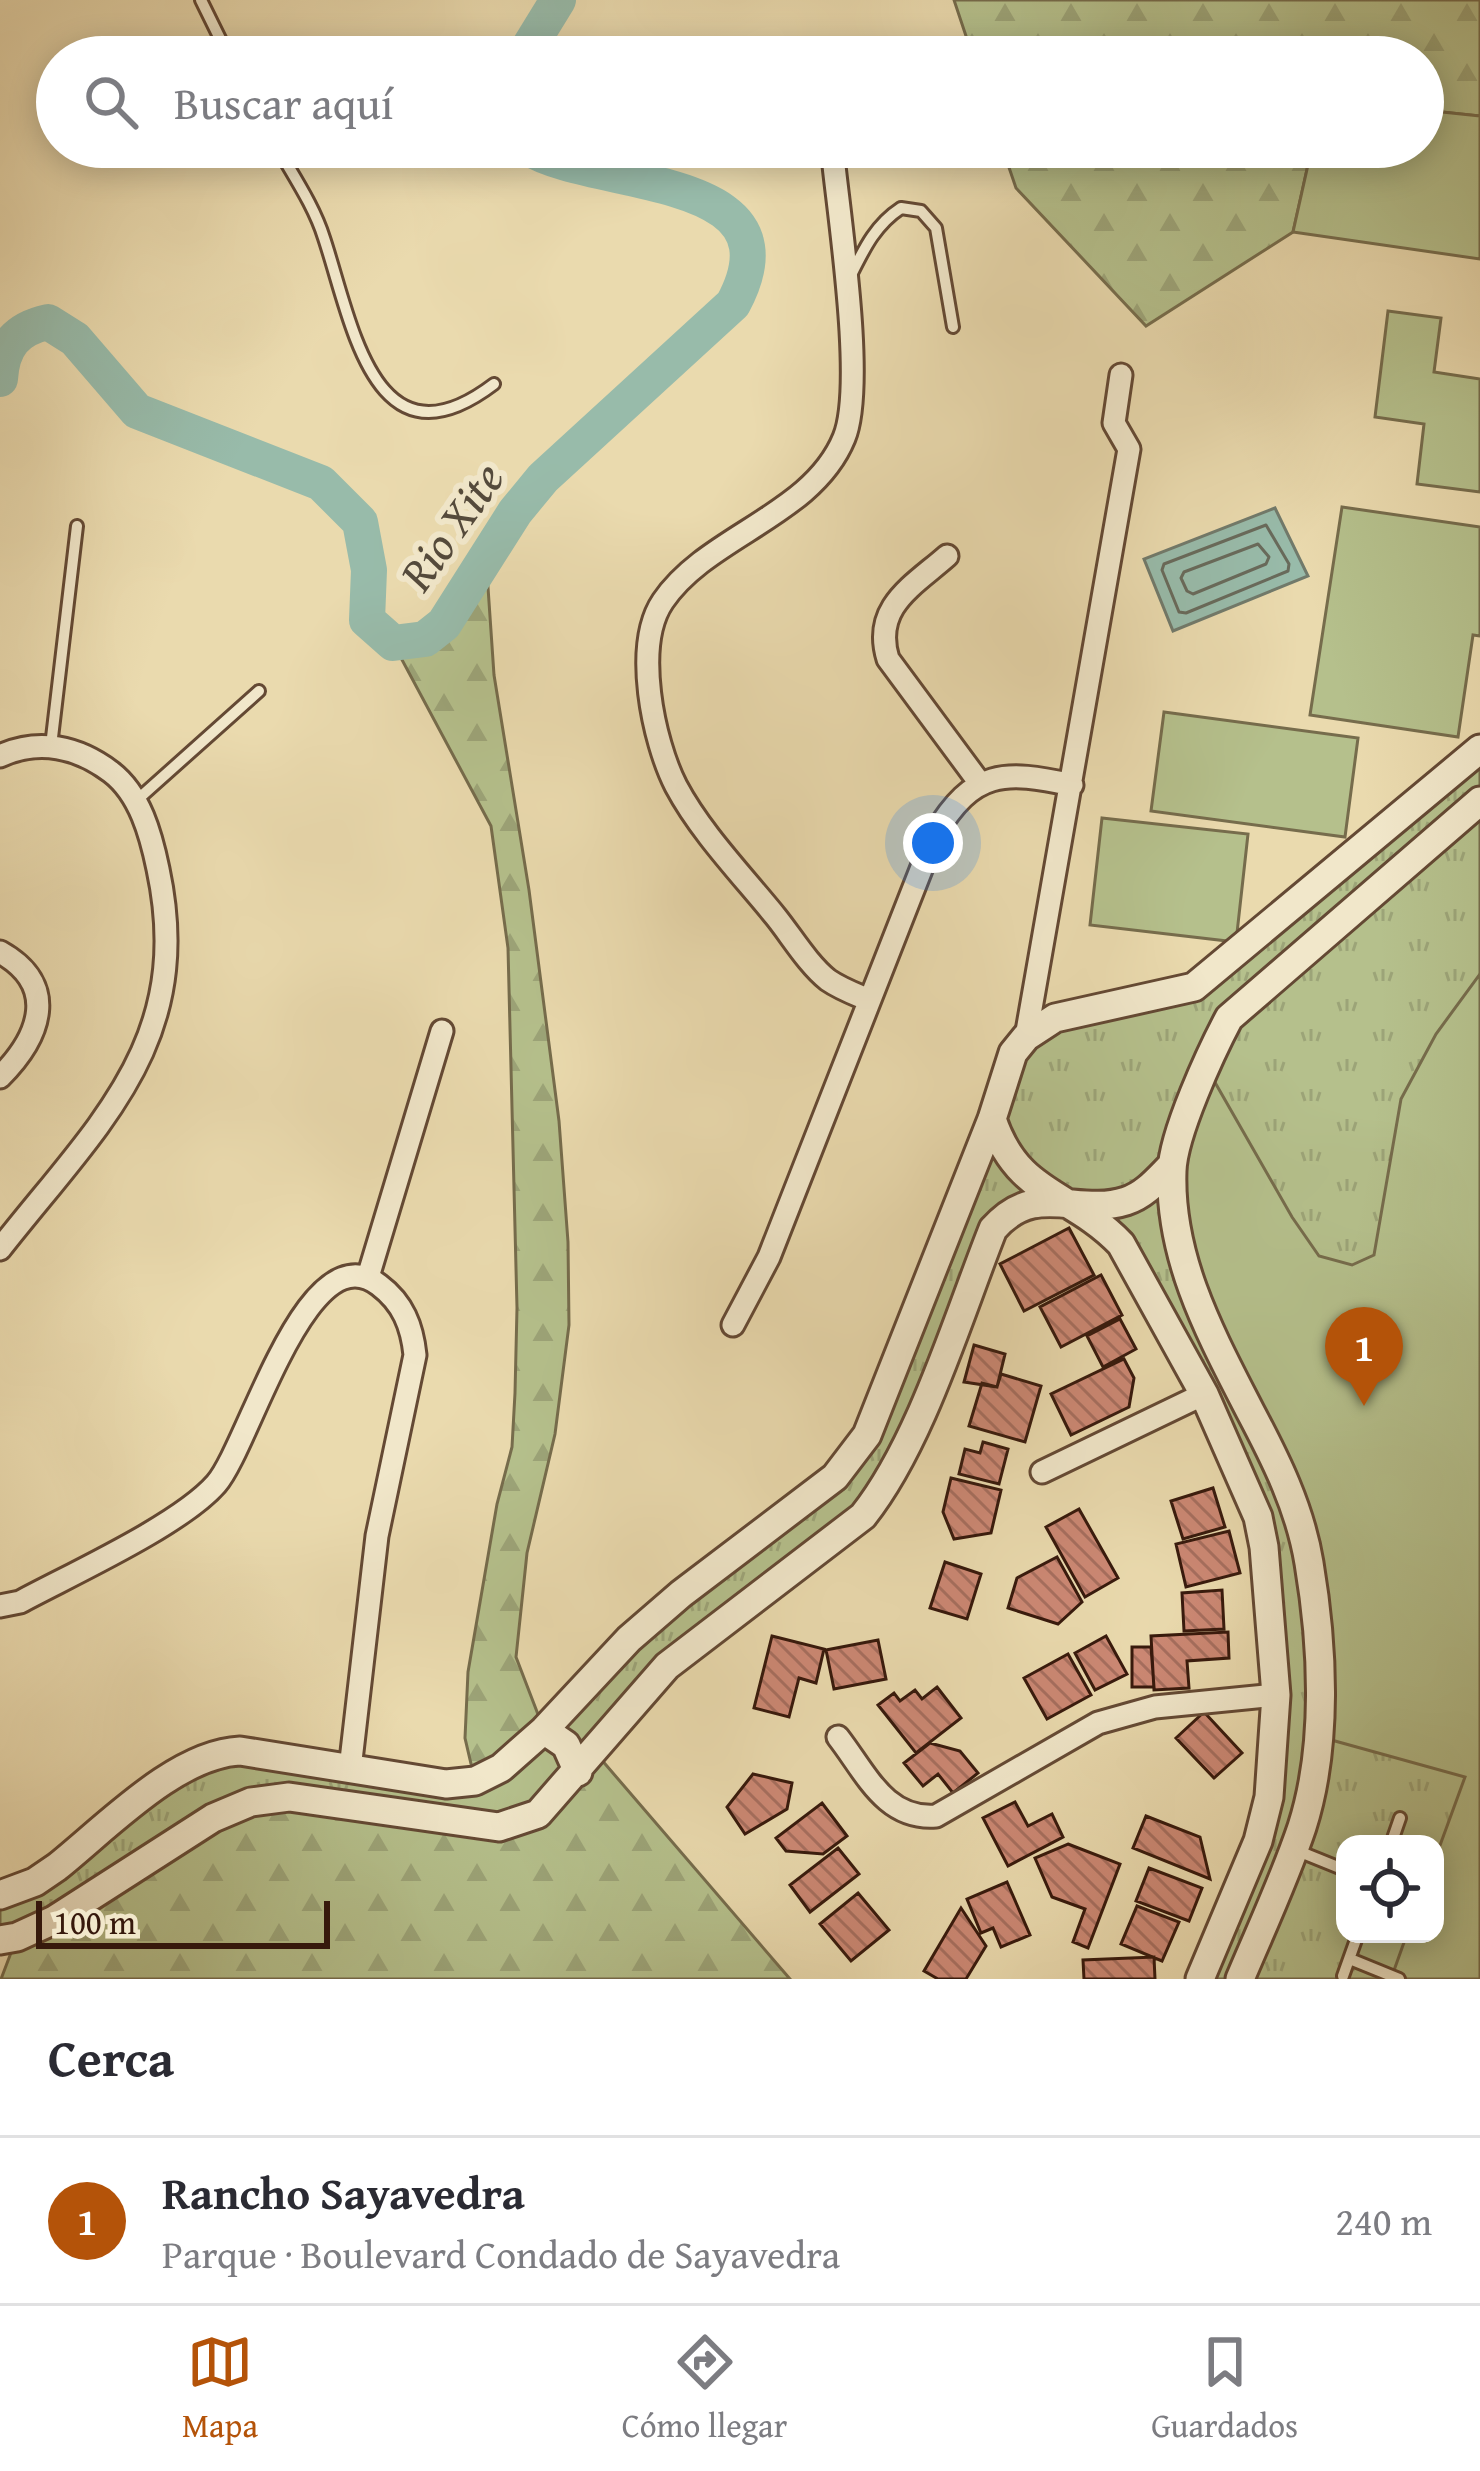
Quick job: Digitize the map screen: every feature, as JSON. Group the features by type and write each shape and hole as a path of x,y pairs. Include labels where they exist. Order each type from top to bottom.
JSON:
{"street":[{"path":"834,168 852,410 844,440 829,464 803,490 680,578 659,607 648,635 645,669 665,758 694,814 824,977 869,1000"},
{"path":"1026,1037 1130,448 1114,423 1121,375"},
{"path":"946,556 895,602 882,640 888,659 979,782"},
{"path":"0,756 51,746 87,754 119,778 145,819 166,906 168,950 162,1000 147,1049 117,1100 0,1249"},
{"path":"1194,987 1480,748"},
{"path":"733,1325 769,1257 935,834 952,804 979,782 1005,776 1072,785"},
{"path":"1240,1979 1293,1850 1309,1796 1317,1736 1318,1661 1309,1560 1293,1498 1200,1312 1175,1229 1172,1166 1205,1065 1229,1018 1480,801"},
{"path":"0,952 21,965 35,987 40,1011 30,1040 0,1077"},
{"path":"0,1895 58,1867 188,1765 215,1752 240,1751 446,1784 475,1781 501,1768 544,1730 629,1639 836,1478 867,1435 992,1119 1013,1053 1026,1037 1055,1018 1194,987 1224,1002 1229,1018"},
{"path":"368,1277 442,1031"},
{"path":"992,1119 1002,1149 1020,1174 1106,1228 1121,1244 1204,1394 1258,1517 1276,1695 1269,1797 1258,1841 1200,1979"},
{"path":"0,1940 54,1921 213,1818 251,1802 289,1797 499,1827 538,1814 667,1666 863,1516 884,1489 908,1441 993,1229 1010,1210 1064,1201 1124,1202 1145,1192 1172,1166"},
{"path":"0,1606 20,1602 190,1508 236,1456 294,1326 309,1303 332,1282 347,1276 368,1277 402,1308 412,1330 415,1355 377,1536 350,1769"},
{"path":"1042,1472 1204,1394"},
{"path":"838,1737 891,1806 912,1818 936,1816 1098,1723 1155,1707 1276,1695"},
{"path":"544,1730 566,1745 578,1772"}],"lane":[{"path":"201,0 219,36"},
{"path":"289,168 312,207 345,314 383,389 400,406 423,415 450,411 494,384"},
{"path":"845,287 867,241 884,219 901,208 921,211 935,228 953,327"},
{"path":"51,746 77,526"},
{"path":"134,802 260,691"},
{"path":"1393,1835 1400,1818"},
{"path":"1293,1850 1336,1867"},
{"path":"1343,1976 1355,1943"},
{"path":"1350,1959 1399,1979"}],"green space":[{"path":"954,0 1480,0 1480,116 1444,112 1444,36 966,36"},
{"path":"1444,112 1480,116 1480,259 1293,232 1307,168 1444,168"},
{"path":"1009,168 1307,168 1293,232 1146,326 1016,188"},
{"path":"1388,311 1441,318 1434,372 1480,379 1480,492 1417,484 1424,424 1375,417"},
{"path":"1342,507 1480,527 1480,636 1473,635 1458,737 1310,715"},
{"path":"486,558 494,675 529,890 559,1121 569,1325 555,1434 527,1553 516,1657 544,1730 475,1781 465,1738 468,1672 497,1504 512,1447 515,1393 508,948 491,826 393,643 425,639 444,624"},
{"path":"1164,712 1358,738 1345,837 1151,811"},
{"path":"1480,749 1480,1979 1200,1979 1269,1797 1264,1547 1121,1244 1064,1200 1009,1209 884,1489 667,1666 518,1823 251,1802 0,1940 0,1895 215,1752 446,1784 544,1730 835,1477 1028,1038 1194,987"},
{"path":"1102,818 1248,834 1236,942 1090,925"},
{"path":"1480,974 1480,1979 1392,1976 1404,1943 1444,1943 1444,1835 1465,1777 1317,1736 1309,1560 1219,1350 1171,1166 1205,1065 1319,1256 1352,1265 1374,1255 1401,1099 1436,1034"},
{"path":"594,1751 790,1979 1,1979 17,1937 213,1818"}],"water":[{"path":"1275,508 1308,576 1173,631 1144,559"}],"building":[{"path":"1069,1228 1094,1275 1024,1311 1000,1264"},
{"path":"1101,1275 1122,1315 1061,1347 1040,1307"},
{"path":"1120,1319 1136,1349 1103,1367 1087,1336"},
{"path":"974,1345 1005,1354 997,1387 964,1382"},
{"path":"1124,1359 1134,1378 1129,1407 1071,1435 1051,1394"},
{"path":"1001,1374 1041,1386 1025,1442 969,1426 982,1383 997,1387"},
{"path":"983,1442 1008,1449 999,1484 959,1474 965,1449 980,1453"},
{"path":"951,1478 1001,1490 991,1533 954,1539 943,1512"},
{"path":"1213,1488 1225,1527 1183,1539 1171,1501"},
{"path":"1079,1509 1118,1578 1085,1597 1046,1527"},
{"path":"1229,1531 1240,1573 1186,1587 1176,1544"},
{"path":"1057,1557 1082,1602 1058,1624 1008,1608 1017,1578"},
{"path":"945,1562 981,1574 967,1619 930,1608"},
{"path":"1222,1590 1224,1629 1184,1631 1182,1593"},
{"path":"1228,1632 1229,1658 1187,1661 1189,1688 1154,1690 1151,1636"},
{"path":"772,1636 824,1649 816,1683 799,1678 789,1717 754,1708"},
{"path":"1106,1636 1127,1674 1095,1690 1075,1653"},
{"path":"878,1640 886,1679 834,1689 826,1650"},
{"path":"1132,1647 1151,1647 1154,1687 1132,1687"},
{"path":"1068,1654 1091,1695 1047,1719 1024,1678"},
{"path":"937,1687 961,1718 916,1753 878,1705 894,1693 900,1701 915,1690 922,1699"},
{"path":"1204,1712 1242,1753 1214,1778 1176,1738"},
{"path":"930,1743 960,1751 978,1773 953,1793 938,1774 923,1786 904,1763"},
{"path":"753,1774 792,1783 787,1809 745,1834 727,1807"},
{"path":"1015,1802 1028,1826 1052,1814 1063,1837 1008,1866 983,1818"},
{"path":"822,1803 847,1836 823,1854 786,1851 776,1838"},
{"path":"1146,1816 1200,1837 1210,1879 1133,1848"},
{"path":"1068,1844 1120,1864 1088,1948 1073,1942 1085,1909 1052,1897 1035,1858"},
{"path":"838,1848 859,1874 810,1912 790,1885"},
{"path":"1149,1868 1202,1888 1189,1921 1136,1901"},
{"path":"1007,1882 1030,1935 1001,1947 993,1928 981,1933 967,1899"},
{"path":"858,1893 889,1930 851,1961 820,1924"},
{"path":"1137,1906 1179,1922 1162,1961 1121,1944"},
{"path":"961,1908 986,1946 966,1979 938,1979 924,1971"},
{"path":"1154,1957 1155,1979 1084,1979 1083,1960"}],"waterway":[{"name":"Rio Xite","path":"536,36 558,0"},
{"name":"Rio Xite","path":"0,379 13,341 27,329 48,322 75,339 137,411 321,483 360,522 369,570 367,620 393,643 425,639 444,624 515,512 543,478 733,304 748,261 740,229 717,207 682,191 587,168"}],"place":[{"name":"Rancho Sayavedra","path":"1364,1406"}]}
